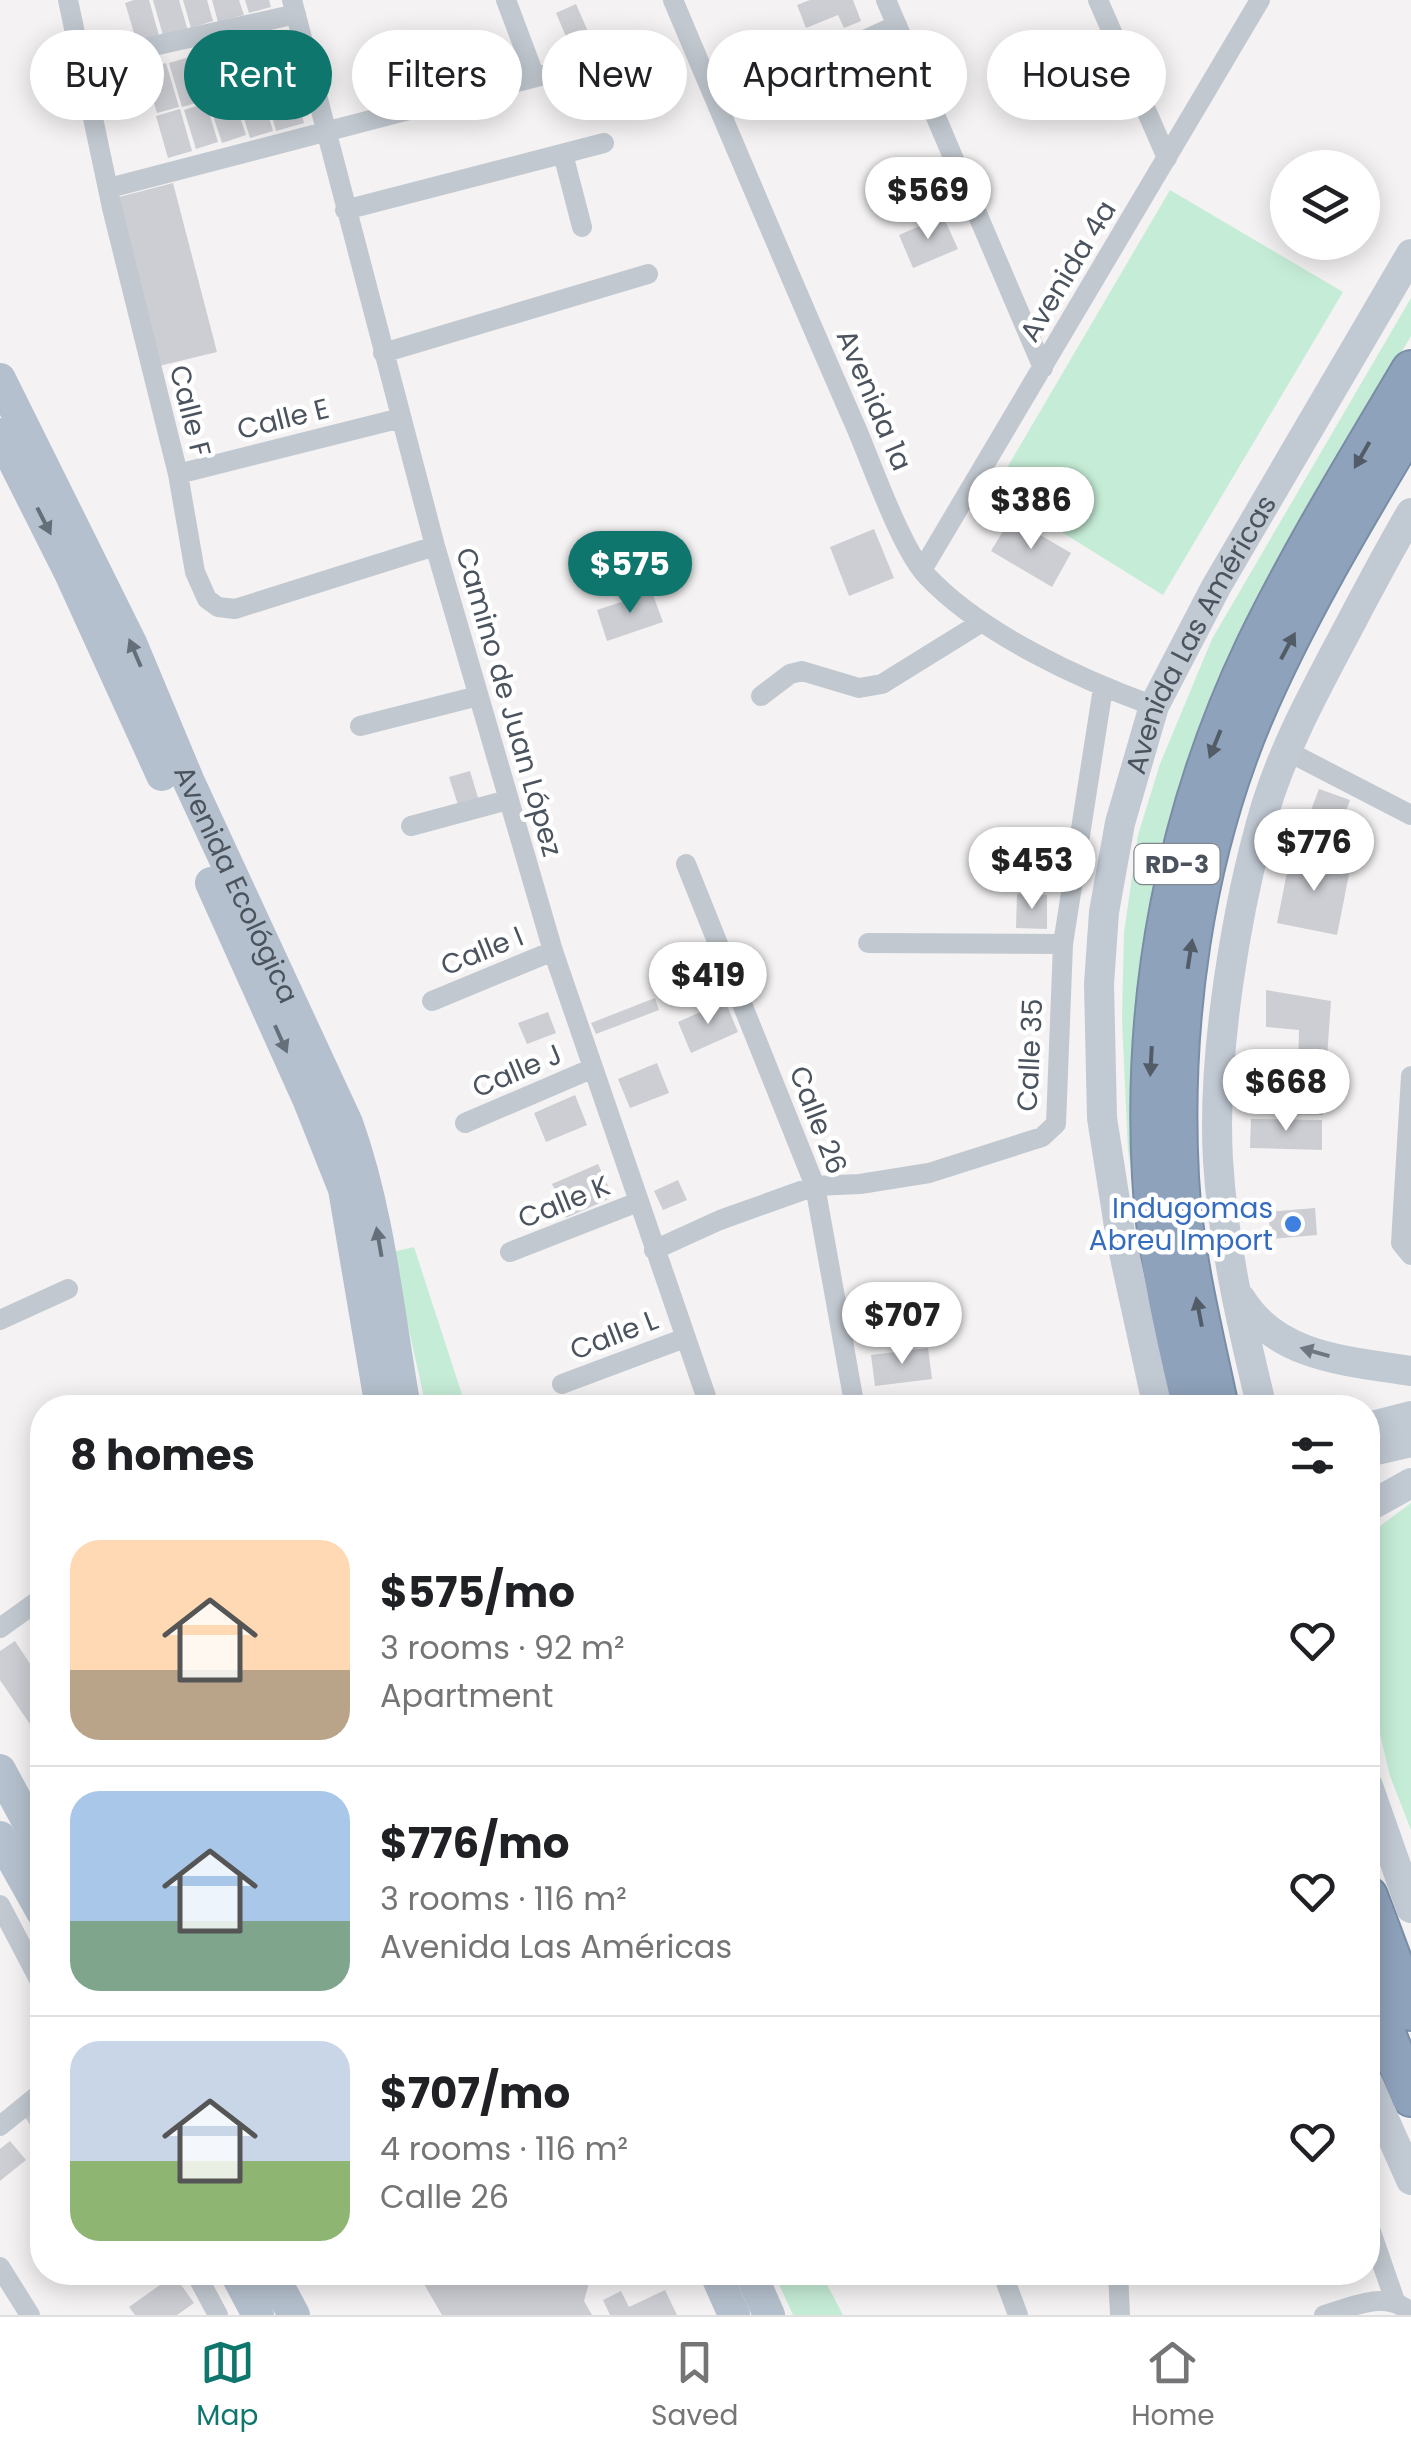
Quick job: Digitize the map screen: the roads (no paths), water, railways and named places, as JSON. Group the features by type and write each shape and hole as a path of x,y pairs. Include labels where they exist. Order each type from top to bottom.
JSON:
{"highway":[{"name":"RD-3","path":"1189,1395 1164,1274 1151,1164 1153,1015 1176,868 1209,758 1254,649 1411,370"},
{"name":"RD-3","path":"1216,1395 1190,1267 1178,1162 1177,1084 1182,1016 1205,872 1233,771 1253,717 1313,598 1411,424"},
{"path":"1380,1928 1411,2011"},
{"path":"1380,2018 1411,2097"}],"main road":[{"name":"Avenida Ecológica","path":"0,379 131,644 189,782 347,1123 366,1174 404,1395"},
{"name":"Avenida Ecológica","path":"0,434 70,573 325,1140 344,1189 379,1395"},
{"path":"0,1770 30,1826"},
{"path":"0,1837 30,1891"},
{"path":"242,2285 258,2315"},
{"path":"278,2285 294,2315"},
{"path":"721,2285 734,2315"},
{"path":"756,2285 769,2315"}],"street":[{"name":"Calle F","path":"68,0 178,474 194,572 208,599 218,607 235,609 435,546"},
{"path":"506,0 535,77"},
{"name":"Avenida 1a","path":"673,0 707,80"},
{"path":"886,0 1043,368"},
{"path":"1098,0 1167,158"},
{"name":"Avenida 4a","path":"922,570 1260,0"},
{"path":"164,43 294,7"},
{"name":"Camino de Juan López","path":"294,7 354,208 382,353 508,800 591,1069 705,1395"},
{"path":"885,30 896,25"},
{"path":"109,188 542,75"},
{"name":"Avenida 1a","path":"724,120 900,528 922,570 945,594 982,622 1103,688 1154,706"},
{"path":"354,208 604,143"},
{"path":"563,154 582,227"},
{"name":"Avenida Las Américas","path":"1155,1395 1110,1181 1100,1083 1100,984 1111,865 1120,823 1154,706 1216,588 1411,254"},
{"path":"382,353 648,274"},
{"name":"Calle E","path":"178,474 401,418"},
{"path":"1259,1395 1235,1289 1218,1157 1223,1036 1253,858 1266,805 1287,751 1411,513"},
{"path":"762,696 790,674 802,671 859,688 882,684 982,622"},
{"name":"Calle 35","path":"654,1250 720,1220 816,1186 930,1173 1042,1138 1056,1124 1063,944 1103,688"},
{"path":"360,726 478,696"},
{"path":"1287,751 1411,816"},
{"path":"411,826 508,800"},
{"name":"Calle 26","path":"686,864 816,1186 852,1395"},
{"path":"868,943 1063,944"},
{"name":"Calle I","path":"432,1001 553,951"},
{"name":"Calle J","path":"465,1123 591,1069"},
{"path":"1411,1076 1401,1243 1411,1255"},
{"name":"Calle K","path":"510,1252 638,1202"},
{"path":"1235,1289 1261,1326 1296,1347 1411,1372"},
{"path":"0,1320 68,1290"},
{"name":"Calle L","path":"562,1384 685,1338"},
{"path":"1380,1424 1411,1416"},
{"path":"1380,1449 1411,1442"},
{"path":"1380,1500 1411,1483"},
{"path":"0,1628 30,1607"},
{"path":"1380,1820 1411,1908"},
{"path":"0,1905 30,1962"},
{"path":"0,2126 30,2102"},
{"path":"1380,2110 1411,2180"},
{"path":"1380,2256 1403,2307"},
{"path":"0,2267 30,2315"},
{"path":"202,2285 218,2315"},
{"path":"1007,2285 1018,2315"},
{"path":"1119,2285 1120,2315"},
{"path":"1324,2315 1372,2302 1403,2307"}],"place":[{"name":"Indugomas Abreu Import","path":"1293,1224"}]}
